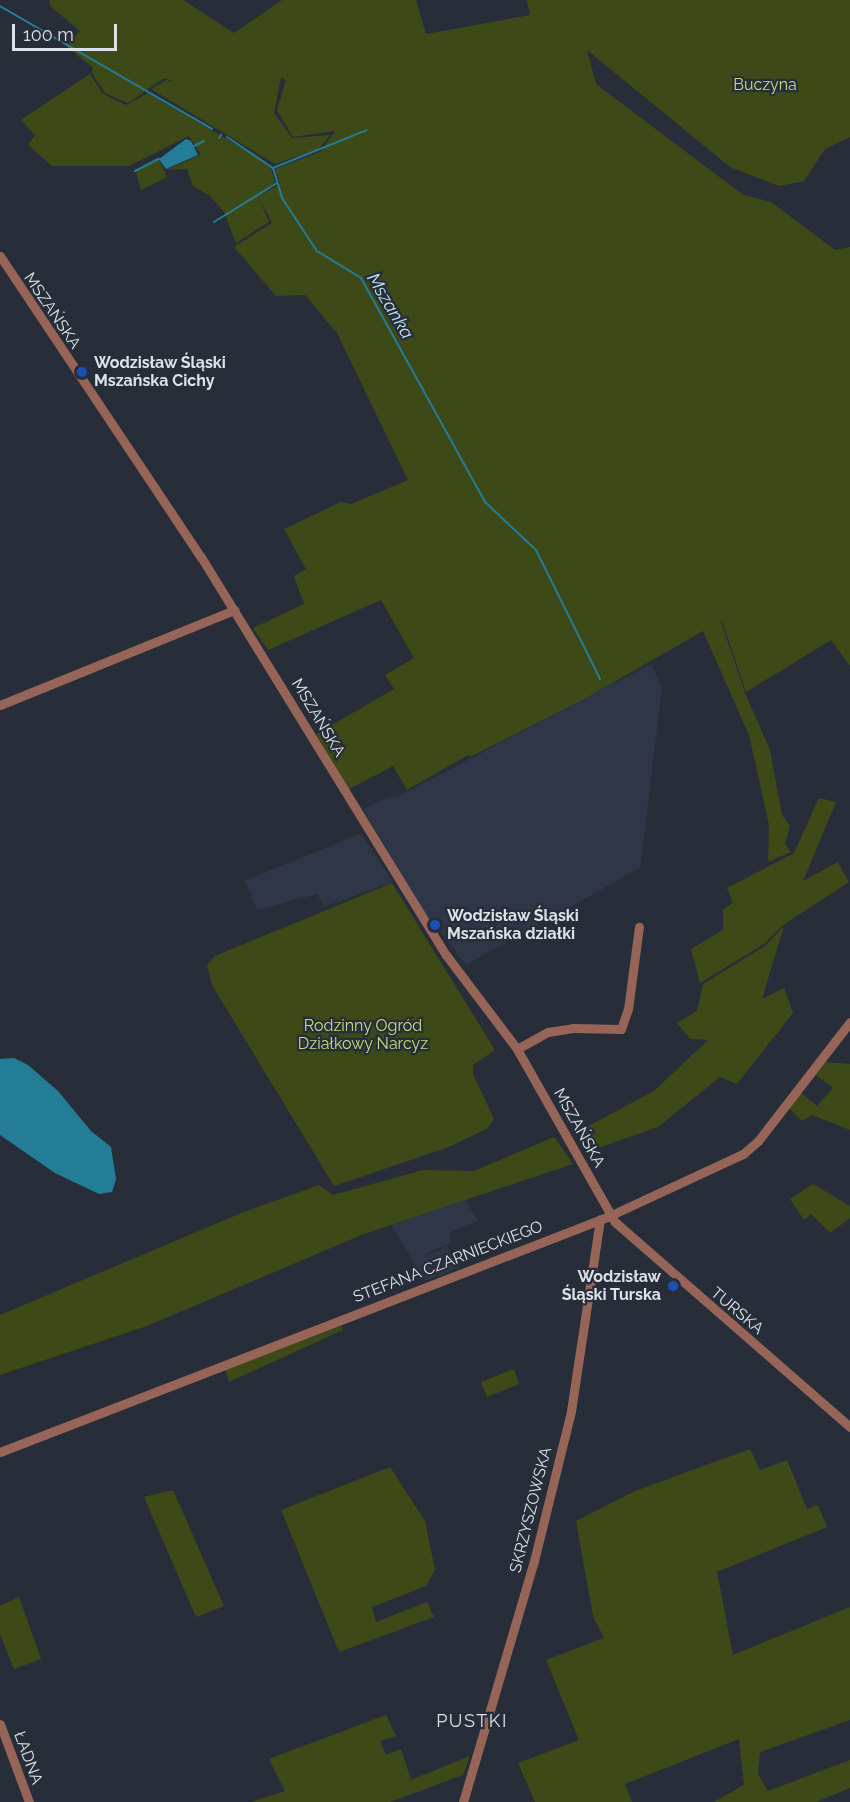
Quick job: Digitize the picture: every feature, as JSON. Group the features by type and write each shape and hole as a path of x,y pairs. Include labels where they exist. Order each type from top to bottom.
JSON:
{"street":[{"name":"MSZAŃSKA","path":"0,256 234,610 446,956 517,1049 609,1214"},
{"path":"0,705 234,610"},
{"path":"517,1049 548,1032 573,1028 621,1029 628,1009 639,927"},
{"name":"STEFANA CZARNIECKIEGO","path":"0,1452 600,1220 751,1148 850,1022"},
{"name":"TURSKA","path":"609,1214 648,1255 850,1427"},
{"name":"SKRZYSZOWSKA","path":"463,1802 534,1561 571,1411 600,1220"},
{"name":"ŁADNA","path":"0,1724 29,1802"}],"shaded area":[{"path":"651,664 662,688 640,868 466,965 423,910 363,809 391,796 395,798"},
{"path":"361,833 393,882 324,907 317,894 257,910 245,881"},
{"path":"464,1198 478,1221 449,1233 451,1243 426,1254 438,1276 425,1281 391,1224"},
{"path":"447,1246 460,1267 439,1276 427,1255"}],"green space":[{"name":"Buczyna","path":"50,0 183,0 234,33 282,0 416,0 426,34 530,15 527,0 850,0 850,137 825,149 804,181 779,186 730,167 587,50 596,84 714,173 744,195 771,202 835,250 850,247 850,666 831,640 746,692 722,621 710,628 721,622 745,693 770,750 782,815 790,826 785,844 791,852 768,862 769,825 749,735 703,631 588,697 470,757 468,755 407,790 393,766 347,790 316,734 394,689 385,675 414,658 381,600 268,650 253,628 304,604 294,576 306,569 284,529 341,502 351,504 408,480 337,333 305,295 276,296 234,247 272,223 258,196 269,222 236,243 224,212 210,196 193,186 187,169 166,170 201,155 189,136 129,166 52,166 28,145 35,135 21,120 90,74 103,94 126,105 148,93 254,155 271,168 275,182 259,196 280,184 275,169 320,152 335,131 293,137 277,110 286,80 281,77 274,113 292,138 330,135 319,149 275,164 151,89 166,80 175,82 164,78 128,103 105,93 92,73 93,68 66,46 80,31 50,6"},
{"path":"158,157 167,177 141,190 136,172"},
{"path":"819,798 836,802 803,881 838,862 849,882 783,925 764,944 700,983 691,949 723,930 723,909 733,903 727,888 794,853"},
{"name":"Rodzinny Ogród Działkowy Narcyz","path":"392,883 495,1050 473,1065 473,1074 494,1119 488,1128 449,1147 334,1186 212,985 207,965 215,956"},
{"path":"784,926 762,999 784,988 793,1013 737,1084 720,1077 658,1127 590,1151 579,1131 654,1091 708,1040 690,1039 677,1023 697,1011 703,984 765,946"},
{"path":"825,1062 850,1064 850,1130 812,1115 802,1121 789,1108 800,1092 817,1106 833,1088 816,1075"},
{"path":"554,1137 573,1164 364,1234 147,1326 0,1375 0,1315 239,1214 319,1185 333,1195 423,1170 474,1171"},
{"path":"813,1184 850,1206 850,1218 830,1233 811,1214 804,1220 790,1199"},
{"path":"341,1326 343,1330 229,1382 225,1370"},
{"path":"514,1369 519,1384 487,1397 481,1382"},
{"path":"750,1449 760,1470 787,1460 807,1509 818,1505 827,1527 717,1572 733,1655 850,1607 850,1720 760,1752 758,1774 768,1791 850,1760 850,1788 816,1802 714,1802 744,1785 739,1739 625,1784 632,1802 535,1802 518,1763 579,1740 546,1660 604,1638 593,1616 576,1521 635,1491"},
{"path":"390,1467 425,1521 435,1570 426,1586 372,1607 376,1622 427,1602 434,1617 339,1652 281,1510"},
{"path":"173,1490 224,1606 196,1617 144,1497"},
{"path":"19,1597 41,1659 14,1669 0,1634 0,1606"},
{"path":"386,1715 396,1736 380,1741 386,1755 401,1749 411,1780 470,1756 463,1775 390,1802 251,1802 285,1791 269,1759"}],"water":[{"path":"186,139 191,141 198,155 166,169 159,159"},
{"path":"14,1058 28,1065 58,1091 91,1131 111,1147 116,1179 112,1192 99,1194 55,1173 0,1135 0,1059"}],"waterway":[{"name":"Mszanka","path":"0,6 212,129"},
{"path":"273,168 367,130"},
{"name":"Mszanka","path":"227,137 273,168 282,198 317,251 361,278 485,502 536,550 600,679"},
{"path":"194,146 204,141"},
{"path":"135,171 159,159"},
{"path":"214,222 277,183"}],"place":[{"name":"Wodzisław Śląski Mszańska Cichy","path":"82,372"},
{"name":"Wodzisław Śląski Mszańska działki","path":"435,925"},
{"name":"Wodzisław Śląski Turska","path":"673,1286"}],"district":[{"name":"PUSTKI","path":"472,1721"}]}
